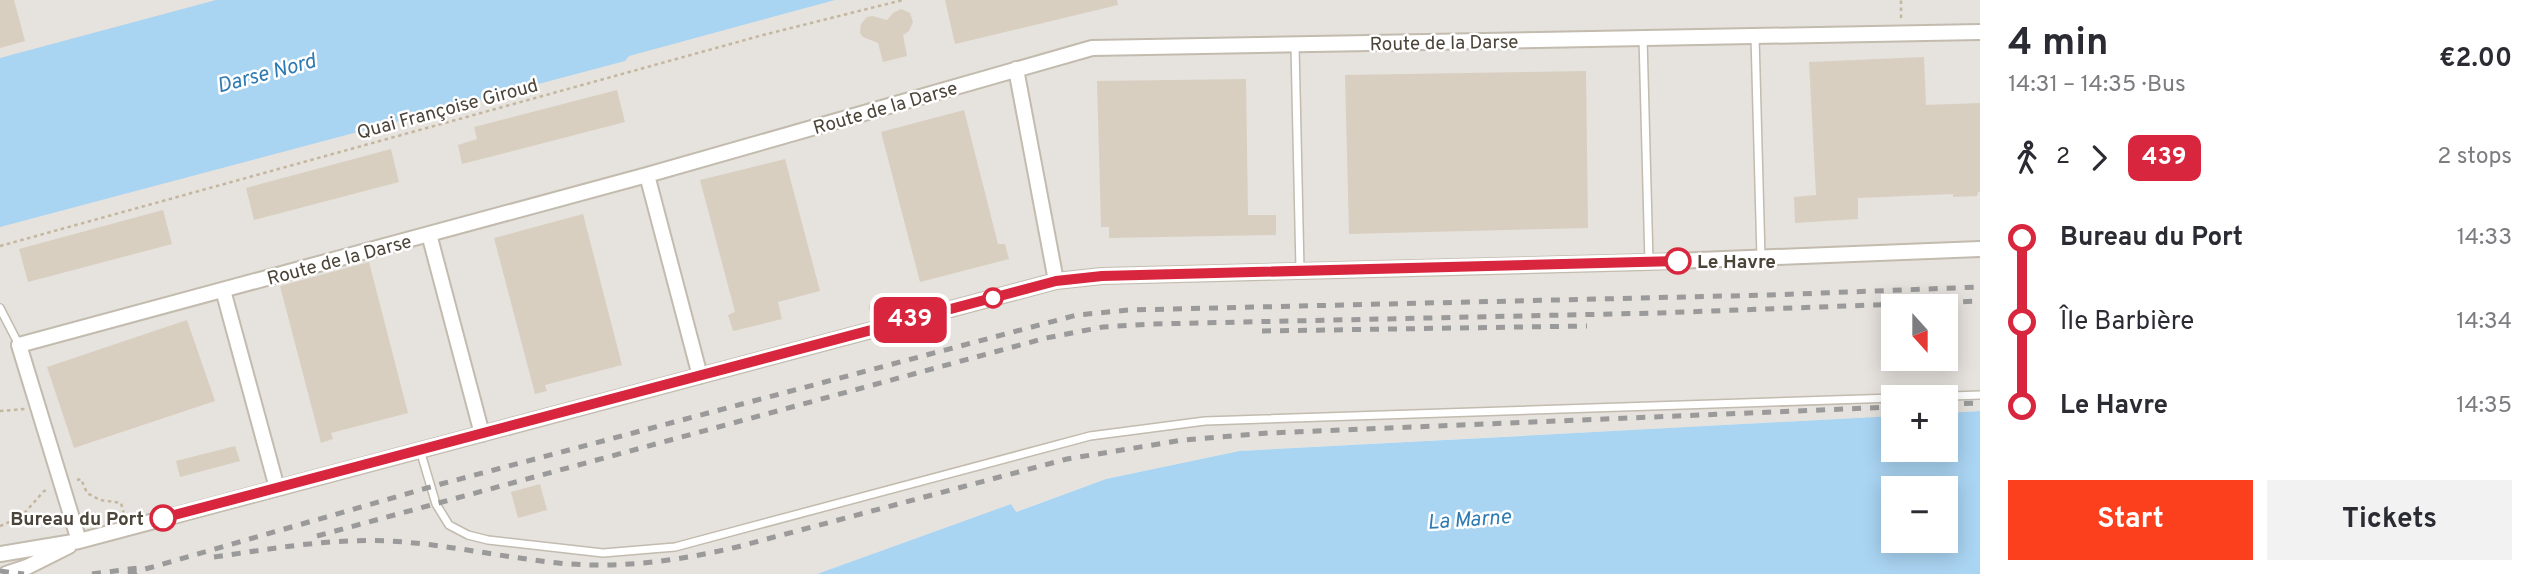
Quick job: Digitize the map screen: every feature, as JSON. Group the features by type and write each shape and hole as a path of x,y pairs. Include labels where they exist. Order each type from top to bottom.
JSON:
{"street":[{"name":"Route de la Darse","path":"19,345 648,175 1092,48 1980,32"},
{"path":"1016,69 1056,281"},
{"path":"648,175 700,376"},
{"path":"429,234 482,434"},
{"path":"0,554 79,541 1056,281 1102,276 1649,262 1980,249"},
{"path":"223,290 277,488"},
{"path":"19,345 79,541"},
{"path":"6,574 27,567 79,541"}],"lane":[{"path":"1755,36 1761,258"},
{"path":"1643,38 1649,262"},
{"path":"1295,44 1300,270"},
{"path":"874,307 880,328"},
{"path":"0,308 19,345"},
{"path":"1958,396 1980,395"},
{"path":"420,450 436,504 449,525 468,535 488,540 603,553 675,547 1090,436 1205,421 1881,398"}],"path":[{"name":"Quai Françoise Giroud","path":"0,246 764,35 903,0"},
{"path":"0,411 37,408"}],"shaded area":[{"path":"0,0 1980,0 1980,411 1958,412 1958,385 1881,385 1881,417 1238,451 1106,479 1015,512 1011,504 817,574 0,574"}],"water":[{"name":"Darse Nord","path":"216,0 835,0 629,56 625,61 0,227 0,58"},
{"name":"La Marne","path":"1980,411 1980,574 817,574 1011,504 1016,512 1106,479 1239,451 1881,417 1881,462 1958,462 1958,412"}],"building":[{"path":"0,0 14,0 25,41 0,48"},
{"path":"945,0 1117,0 1118,5 955,44"},
{"path":"901,9 910,13 913,22 909,31 903,35 907,56 883,62 878,43 860,33 861,24 867,17 872,16 887,20"},
{"path":"1924,57 1926,105 1980,103 1980,192 1977,196 1953,197 1953,194 1858,198 1858,219 1795,223 1794,197 1816,195 1809,62"},
{"path":"1586,71 1588,228 1349,234 1345,75"},
{"path":"1246,79 1248,215 1276,215 1276,235 1109,238 1109,227 1101,227 1097,81"},
{"path":"617,90 625,122 462,164 458,145 477,139 474,127"},
{"path":"964,110 998,244 1005,244 1009,259 920,282 881,132"},
{"path":"391,149 399,182 254,220 246,188"},
{"path":"785,159 820,291 778,302 782,319 733,331 728,315 735,312 700,180"},
{"path":"163,210 172,244 28,282 19,249"},
{"path":"583,214 622,365 545,385 547,391 535,394 494,238"},
{"path":"369,262 408,413 331,433 333,439 321,443 280,286"},
{"path":"187,320 215,401 74,448 47,367"},
{"path":"235,446 240,461 180,477 176,461"},
{"path":"540,484 547,510 518,518 511,492"}],"railway":[{"path":"128,574 441,484 1077,315 1129,310 1769,295 1980,287"},
{"path":"317,536 1046,338 1103,327 1658,313 1980,301"},
{"path":"1262,331 1587,326"},
{"path":"1958,404 1980,403"},
{"path":"214,557 301,545 367,540 431,545 581,565 648,562 737,547 1067,459 1183,440 1269,433 1881,408"},
{"path":"92,574 138,568"},
{"path":"0,571 24,574"}],"bus line":[{"name":"439","path":"163,518 1056,281 1102,276 1678,261"}],"place":[{"name":"Le Havre","path":"1678,261"},
{"name":"Bureau du Port","path":"163,518"}]}
